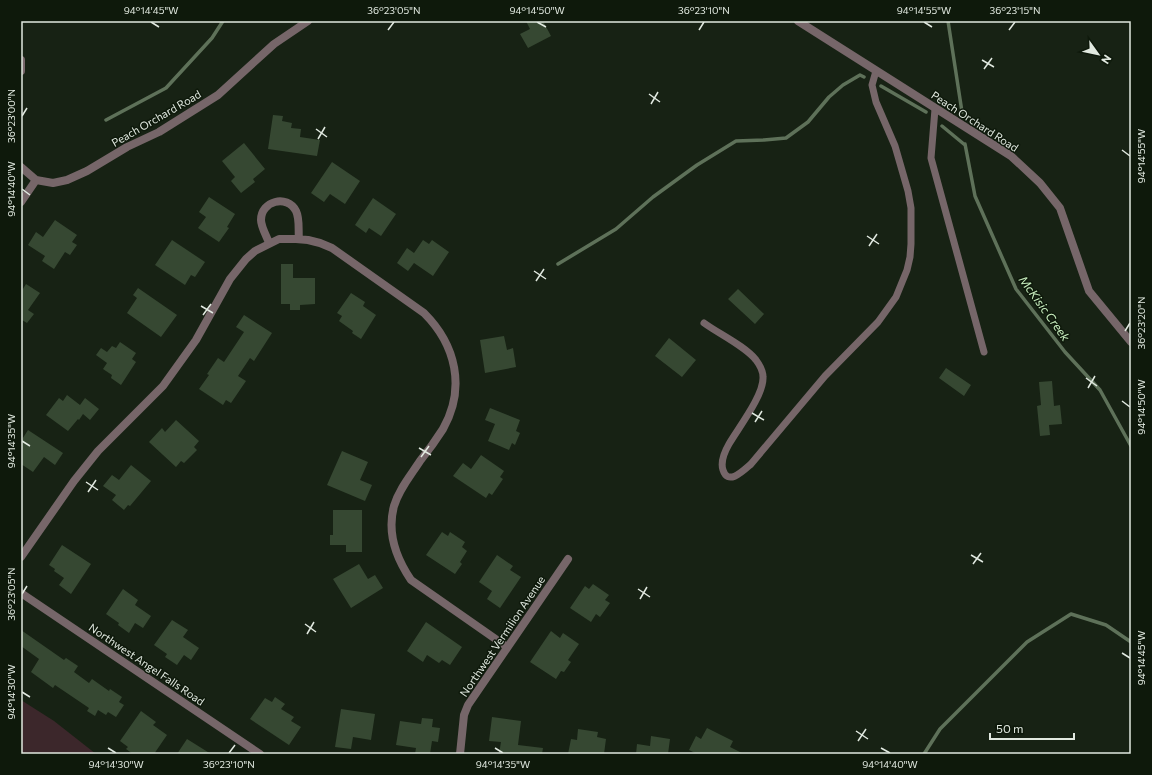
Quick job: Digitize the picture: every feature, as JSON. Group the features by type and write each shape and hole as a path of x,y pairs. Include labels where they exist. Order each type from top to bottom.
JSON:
{"street":[{"name":"Peach Orchard Road","path":"36,180 53,183 67,180 87,171 127,147 159,132 218,95 274,44 308,21"},
{"name":"Peach Orchard Road","path":"798,21 1011,156 1040,183 1060,208 1089,290 1131,342"},
{"path":"21,60 21,71"},
{"path":"21,167 36,180 21,202"},
{"path":"269,243 261,220 264,210 268,206 279,201 288,203 297,212 299,239"},
{"path":"21,557 74,481 98,451 163,386 196,340 230,279 246,258 255,251 279,239 308,240 332,248 424,313 435,324 447,342 454,363 455,380 451,411 443,428 407,481 394,505 392,531 395,549 404,570 411,580 507,647"},
{"name":"Northwest Vermilion Avenue","path":"460,754 464,715 468,705 568,559"},
{"name":"Northwest Angel Falls Road","path":"21,593 260,754"}],"lane":[{"path":"704,323 748,352 755,359 763,374 763,381 760,391 724,453 722,468 725,475 733,478 751,464 825,376 878,322 896,297 907,270 911,244 911,208 908,191 895,146 876,102 872,85 876,71"},
{"path":"935,109 931,158 984,352"}],"shaded area":[{"path":"21,700 54,721 96,754 21,754"}],"building":[{"path":"526,21 543,21 551,36 528,48 520,34 530,29"},
{"path":"273,115 283,116 282,121 292,123 291,128 301,129 300,137 320,140 317,156 268,149"},
{"path":"244,143 265,169 253,179 255,182 241,193 231,181 235,177 222,161"},
{"path":"332,162 360,181 345,204 330,194 324,202 311,193"},
{"path":"209,197 235,214 227,227 229,228 219,242 198,228 206,217 199,212"},
{"path":"373,198 396,214 381,236 369,228 366,233 355,225"},
{"path":"55,220 77,235 72,242 77,245 70,255 65,252 54,269 42,261 45,256 28,245 36,232 43,237"},
{"path":"172,240 205,262 195,277 191,275 185,285 155,265"},
{"path":"423,240 429,244 432,240 449,252 433,276 414,263 408,271 397,263 407,248 414,253"},
{"path":"281,264 293,264 293,278 315,278 315,304 300,305 300,310 290,310 290,304 281,304"},
{"path":"26,284 40,293 28,310 34,314 27,323 22,320 21,321 21,292"},
{"path":"138,288 177,315 161,337 127,313 137,298 133,295"},
{"path":"738,289 764,314 755,324 728,299"},
{"path":"351,293 365,302 363,306 376,315 361,339 339,321 342,316 337,313"},
{"path":"244,315 272,333 254,361 250,358 238,376 246,381 231,403 226,400 223,405 199,389 209,375 207,374 218,358 224,362 244,332 236,327"},
{"path":"504,336 507,350 513,348 516,367 485,373 480,340"},
{"path":"669,338 696,360 682,377 655,356"},
{"path":"120,342 136,353 132,359 136,362 121,385 111,378 112,375 103,369 107,363 96,355 101,348 107,352 112,346 116,348"},
{"path":"946,368 971,385 964,396 939,378"},
{"path":"1052,381 1054,406 1060,405 1062,424 1049,425 1050,435 1040,436 1037,406 1041,405 1039,382"},
{"path":"67,395 80,405 85,398 99,409 90,420 83,414 68,431 46,415 59,398 63,401"},
{"path":"490,408 520,420 516,431 520,433 515,445 512,443 509,450 488,441 495,424 485,420"},
{"path":"176,420 199,441 194,447 197,450 184,463 181,461 176,467 149,442 162,428 165,432"},
{"path":"28,430 63,453 55,465 44,457 33,472 21,464 21,441"},
{"path":"342,451 368,462 360,480 372,485 365,501 327,485"},
{"path":"481,455 504,471 500,477 503,479 492,495 489,493 486,498 453,476 463,463 471,469"},
{"path":"131,465 151,481 130,506 128,505 124,510 112,500 116,495 103,486 112,475 119,480"},
{"path":"333,510 362,510 362,552 346,552 346,545 330,545 330,535 333,535"},
{"path":"442,532 448,536 450,532 465,542 462,547 467,551 460,562 462,564 455,574 426,555"},
{"path":"62,545 91,564 71,594 59,585 64,578 54,571 55,569 49,565"},
{"path":"497,555 513,566 510,570 521,577 500,608 487,599 492,591 479,582"},
{"path":"359,564 368,579 375,575 383,588 351,608 333,579"},
{"path":"593,584 609,595 605,600 610,603 600,617 596,614 591,622 570,608 585,586 589,589"},
{"path":"123,589 138,600 135,605 151,616 143,628 135,623 129,633 118,625 119,623 106,614"},
{"path":"172,620 188,630 183,637 199,648 191,660 184,655 177,665 165,657 167,654 154,645"},
{"path":"426,622 462,647 450,665 442,660 439,663 427,655 423,662 407,651"},
{"path":"21,630 64,660 66,658 78,666 74,672 89,683 92,679 109,691 110,689 122,697 119,702 124,705 116,717 108,712 106,715 98,710 95,716 87,711 89,708 55,685 53,688 31,672 39,659 21,646"},
{"path":"551,631 560,638 563,633 579,644 568,660 571,662 564,672 561,671 556,679 530,662"},
{"path":"275,697 285,704 281,709 294,717 291,721 301,727 289,745 250,719 265,698 272,702"},
{"path":"341,709 375,714 371,740 353,737 351,749 335,747"},
{"path":"141,711 156,722 153,725 167,735 154,754 133,754 126,749 128,747 120,741"},
{"path":"492,717 521,721 518,745 543,748 542,754 499,754 501,742 489,741"},
{"path":"422,718 433,719 432,727 440,728 438,742 432,741 430,754 415,754 416,748 396,745 400,721 421,724"},
{"path":"707,728 733,741 730,747 744,754 697,754 689,750 696,736 701,739"},
{"path":"578,729 598,732 597,737 606,739 604,754 568,754 571,739 577,740"},
{"path":"651,736 670,739 668,754 636,754 637,744 650,746"},
{"path":"187,739 211,754 177,754"}],"waterway":[{"path":"106,120 166,88 212,38 223,21"},
{"name":"McKisic Creek","path":"948,21 962,112"},
{"path":"558,264 616,229 653,197 697,165 736,141 786,138 808,122 829,97 843,85 860,75 864,77"},
{"path":"881,86 926,112"},
{"path":"942,126 965,145"},
{"name":"McKisic Creek","path":"965,144 975,196 1016,289 1065,352 1100,390 1131,446"},
{"path":"924,754 940,729 1027,642 1071,614 1106,625 1131,642"}]}
